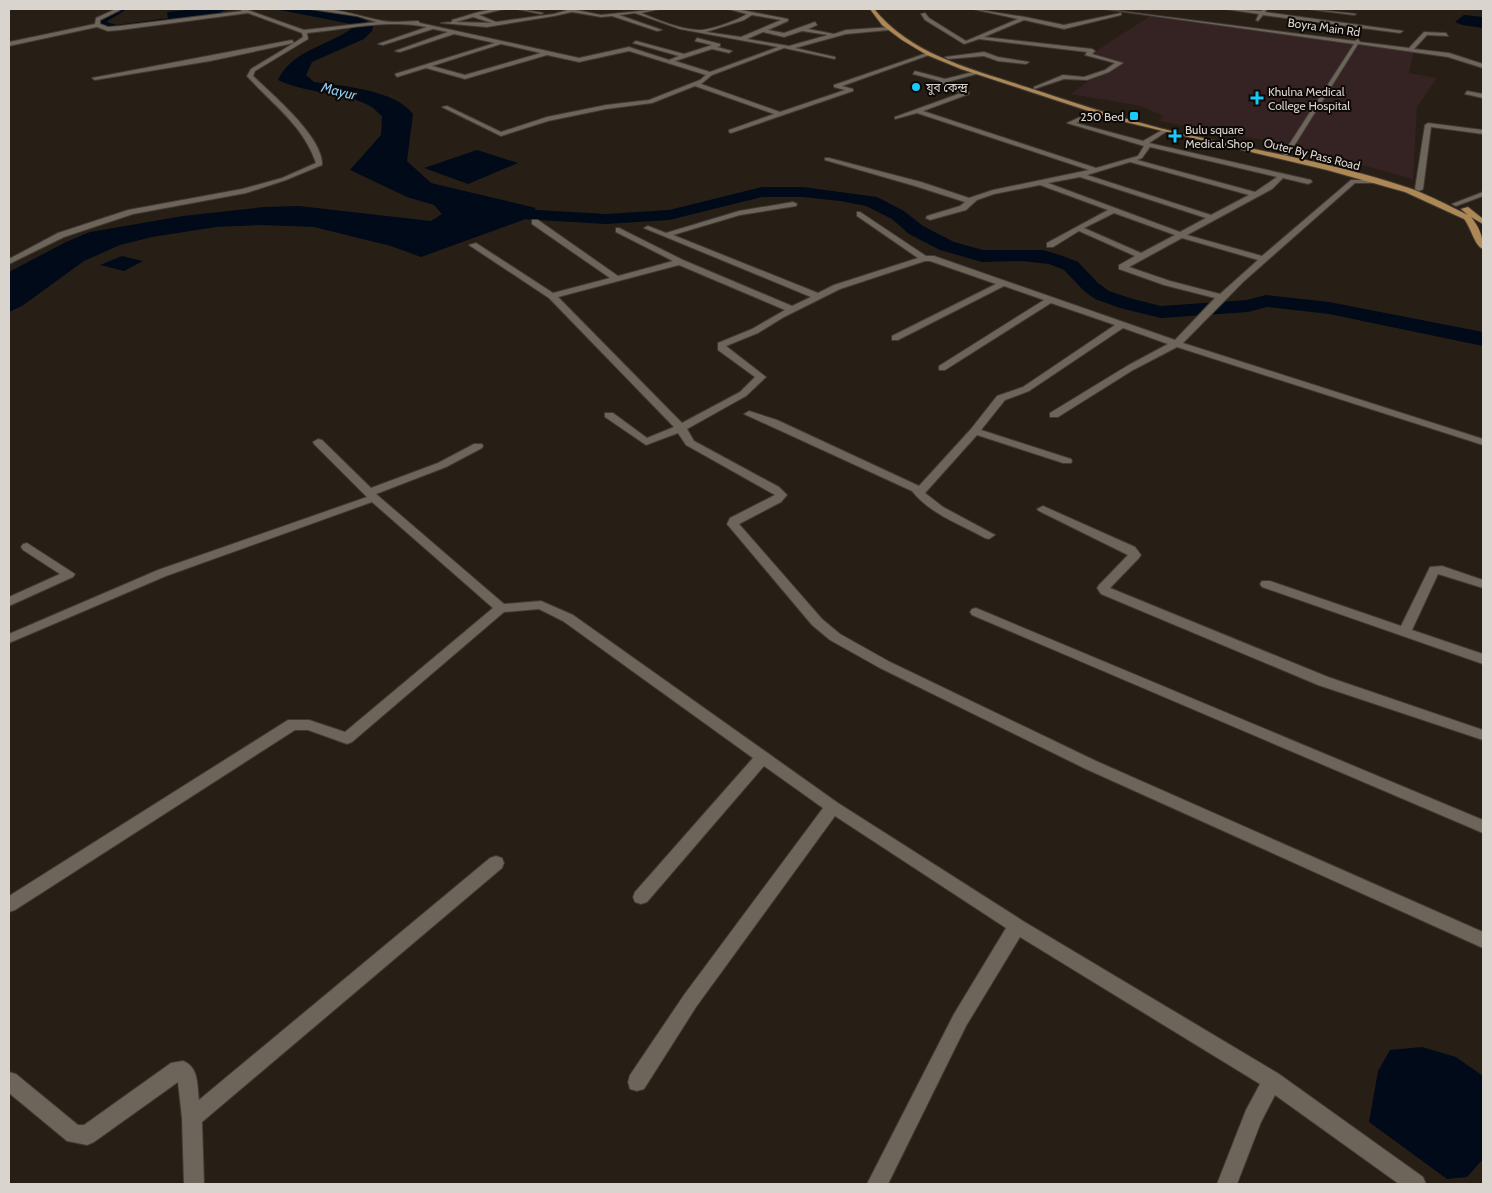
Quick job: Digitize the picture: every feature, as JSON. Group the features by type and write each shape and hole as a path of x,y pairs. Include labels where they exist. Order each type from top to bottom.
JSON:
{"main road":[{"name":"Outer By Pass Road","path":"872,9 889,28 929,54 977,73 1096,112 1164,131 1328,168 1408,190 1467,217 1473,224 1483,247"},
{"name":"Outer By Pass Road","path":"880,9 893,24 913,39 948,57 1120,115 1286,154 1419,189 1456,204 1471,212 1483,222"}],"street":[{"path":"9,44 97,25 108,29 120,28 253,9"},
{"path":"312,9 358,15 384,23"},
{"path":"445,23 502,9"},
{"path":"519,9 556,14"},
{"path":"243,10 304,32 384,23 410,22 478,25 556,14 572,9 601,16 658,9"},
{"path":"668,62 788,20 730,9"},
{"path":"975,9 1064,26 1115,14 1148,9"},
{"path":"1001,13 1016,9"},
{"name":"Boyra Main Rd","path":"1106,9 1411,49 1448,55 1483,66"},
{"path":"1161,16 1169,9"},
{"path":"1227,9 1264,11 1400,31"},
{"path":"1310,9 1356,11"},
{"path":"97,25 98,19 118,10"},
{"path":"1252,28 1264,11"},
{"path":"1338,38 1356,11"},
{"path":"636,12 651,19 698,32 785,47 833,58"},
{"path":"614,14 665,31"},
{"path":"698,32 742,19 750,14"},
{"path":"923,14 927,19 966,43 1025,18"},
{"path":"473,15 499,23"},
{"path":"1207,22 1213,16"},
{"path":"410,22 578,60 629,49 710,74"},
{"path":"762,30 784,35 817,24 807,22"},
{"path":"381,44 434,27"},
{"path":"446,107 501,134 547,119 606,107 650,102 696,84 710,74 785,47 846,32 889,28"},
{"path":"802,29 834,36"},
{"path":"9,262 61,235 131,212 243,191 284,179 320,164 315,147 305,131 250,76 253,70 306,38 304,32"},
{"path":"398,51 454,32"},
{"path":"1411,49 1426,32 1446,35"},
{"path":"691,38 729,52"},
{"path":"979,38 1092,51 1087,54 1120,64 1085,79 1063,77 1036,88"},
{"path":"95,78 202,61 302,40"},
{"path":"628,40 684,56"},
{"path":"1286,154 1358,41"},
{"path":"396,75 500,43"},
{"path":"426,66 465,77 546,53"},
{"path":"731,131 851,90 836,86 929,54"},
{"path":"948,57 984,54 998,59 1026,62"},
{"path":"915,73 945,81 977,73"},
{"path":"897,118 966,93 941,84 945,81"},
{"path":"696,84 779,114"},
{"path":"1467,93 1483,96"},
{"path":"918,111 988,136 1039,150 1096,170"},
{"path":"1096,112 1070,123 1146,144 1308,182"},
{"path":"1419,189 1428,125 1483,132"},
{"path":"930,218 962,208 974,198 994,192 1080,175 1140,157 1146,144 1164,131"},
{"path":"827,159 918,184 970,202"},
{"path":"1130,160 1254,194"},
{"path":"1080,175 1212,218"},
{"path":"1221,297 1167,283 1122,267 1269,187 1282,176"},
{"path":"1054,414 1130,368 1176,344 1200,316 1262,259 1353,181 1376,181"},
{"path":"1037,182 1184,236 1262,259"},
{"path":"1456,204 1483,194"},
{"path":"666,235 739,213 793,204"},
{"path":"1050,245 1114,210"},
{"path":"860,214 924,259"},
{"path":"535,222 617,278"},
{"path":"648,228 817,296"},
{"path":"1078,228 1141,256"},
{"path":"619,230 680,262 793,310"},
{"path":"474,245 552,296 582,330 661,406 681,428 690,443 775,489 781,496 777,500 734,521 733,524 817,622 835,637 885,664 1091,765 1483,940"},
{"path":"609,414 646,442 681,428 743,394 761,377 721,348 721,345 755,331 836,286 931,258 1176,344 1483,442"},
{"path":"552,296 680,262"},
{"path":"895,338 1002,284"},
{"path":"942,368 1050,300"},
{"path":"749,414 773,422 916,489 922,490 976,431 1001,398 1026,389 1121,325"},
{"path":"976,431 1068,461"},
{"path":"318,442 371,496 500,608"},
{"path":"9,638 162,573 371,496 442,465 478,446"},
{"path":"916,489 920,497 989,535"},
{"path":"1043,509 1131,550 1135,555 1102,588 1105,591 1323,681 1483,735"},
{"path":"9,602 69,574 27,546"},
{"path":"1405,632 1434,570 1442,570 1483,584"},
{"path":"1266,584 1483,659"},
{"path":"9,905 293,724 309,725 347,738 500,608 541,605 568,618 833,807 1017,926 1272,1081 1416,1184"},
{"path":"976,612 1483,826"},
{"path":"641,897 762,758"},
{"path":"638,1082 690,1001 833,807"},
{"path":"192,1118 496,863"},
{"path":"877,1184 960,1020 1017,926"},
{"path":"9,1081 74,1134 81,1135 87,1134 178,1070 183,1070 186,1073 192,1118 194,1184"},
{"path":"1227,1184 1253,1117 1272,1081"}],"shaded area":[{"name":"Khulna Medical College Hospital","path":"1150,16 1414,50 1409,73 1437,78 1417,107 1413,179 1289,145 1159,121 1163,116 1141,106 1071,94 1116,60 1093,53"}],"water":[{"path":"196,9 235,9 168,19 167,12"},
{"name":"Mayur","path":"275,9 327,11 366,20 373,26 372,31 364,39 312,62 306,75 314,82 368,90 382,94 405,106 413,114 407,161 431,183 536,208 523,220 421,257 391,246 314,227 261,225 216,227 152,237 120,245 84,261 22,306 9,312 9,272 66,242 90,232 183,216 264,207 299,206 431,221 442,214 434,205 407,197 350,170 381,135 382,116 374,109 355,100 300,88 278,80 292,62 310,50 342,35 351,29 351,24"},
{"path":"1464,15 1483,17 1483,28 1455,22"},
{"path":"477,150 518,163 468,184 424,168"},
{"path":"122,256 143,261 124,271 100,265"},
{"path":"1422,1047 1456,1057 1483,1076 1483,1159 1467,1177 1447,1179 1369,1122 1378,1071 1390,1050"}],"waterway":[{"path":"9,9 14,9"},
{"path":"124,9 104,19 102,23 117,27 221,13"},
{"path":"487,212 606,219 669,215 762,192 803,192 840,196 871,201 898,215 916,230 947,246 982,256 1043,256 1056,260 1071,266 1091,287 1102,295 1127,304 1161,312 1248,306 1266,301 1329,308 1483,339"}],"place":[{"name":"যুব কেন্দ্র","path":"916,87"},
{"name":"Khulna Medical College Hospital","path":"1257,98"},
{"name":"250 Bed","path":"1134,116"},
{"name":"Bulu square Medical Shop","path":"1175,136"}]}
